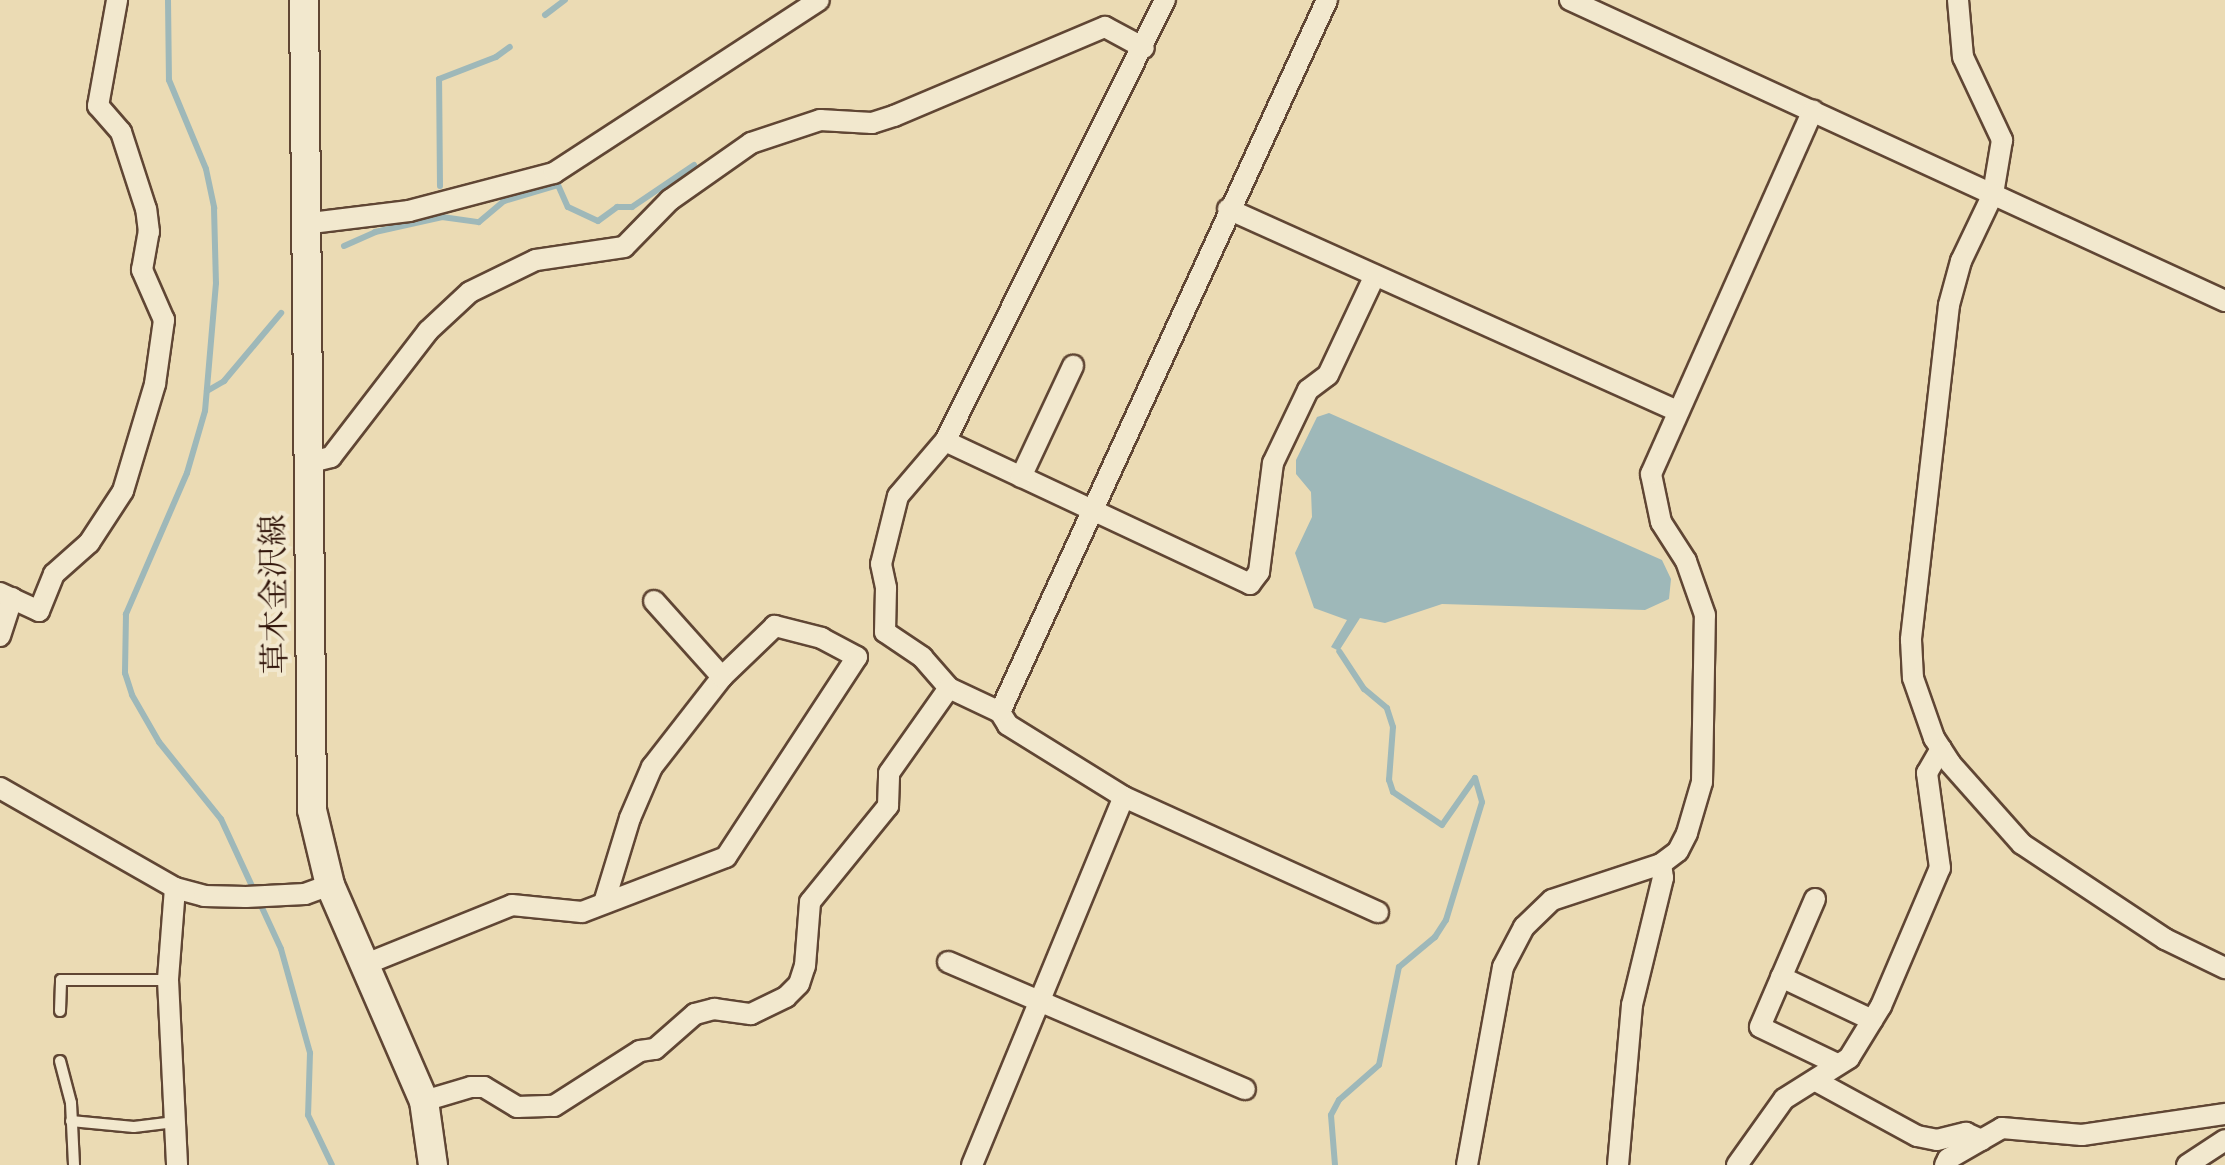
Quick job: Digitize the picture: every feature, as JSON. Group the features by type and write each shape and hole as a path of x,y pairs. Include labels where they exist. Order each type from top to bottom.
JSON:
{"main road":[{"name":"草木金沢線","path":"304,0 312,810 330,885 424,1101 433,1165"}],"street":[{"path":"0,636 6,596 39,611 54,574 89,543 107,519 134,460 155,384 164,320 145,286 142,270 149,232 146,210 121,132 98,106 117,0"},
{"path":"304,224 409,211 494,192 554,172 818,0"},
{"path":"1165,0 945,441 898,496 881,564 886,588 885,632 922,657 949,688 1000,712 1008,725 1124,797 1378,912"},
{"path":"1000,712 1327,0"},
{"path":"1570,0 2225,301"},
{"path":"1958,0 1963,57 2002,140 1993,194 1961,261 1949,304 1911,640 1913,678 1942,749 1989,812 2022,844 2165,939 2225,968"},
{"path":"306,463 331,457 428,332 470,292 536,260 624,247 670,200 751,143 820,120 872,122 894,116 1105,27 1144,48"},
{"path":"1467,1165 1503,967 1524,927 1552,900 1661,864 1678,851 1687,833 1702,782 1702,686 1708,648 1695,579 1660,522 1652,496 1651,474 1813,110"},
{"path":"1228,209 1677,411"},
{"path":"945,441 1250,584 1258,572 1274,463 1308,390 1328,375 1374,275"},
{"path":"1021,477 1073,366"},
{"path":"654,601 722,677"},
{"path":"366,964 512,905 582,912 726,857 857,656 822,638 775,626 722,677 652,767 630,818 604,903"},
{"path":"424,1101 471,1086 484,1088 517,1107 554,1106 640,1051 655,1049 696,1014 714,1009 751,1014 786,998 799,984 805,966 810,902 888,806 889,772 949,688"},
{"path":"1737,1165 1784,1099 1849,1058 1872,1020 1940,868 1926,773 1942,749"},
{"path":"0,788 175,888 204,896 246,897 305,894 330,885"},
{"path":"972,1165 1124,797"},
{"path":"1618,1165 1632,1006 1663,878 1661,864"},
{"path":"175,888 168,980 177,1165"},
{"path":"1814,899 1760,1027 1837,1064"},
{"path":"948,962 1246,1089"},
{"path":"1781,977 1872,1020"},
{"path":"1816,1080 1917,1136 1937,1140 1966,1134 1980,1140"},
{"path":"1945,1165 2002,1128 2082,1135 2225,1114"},
{"path":"2187,1165 2225,1140"}],"lane":[{"path":"60,1011 61,980 168,980"},
{"path":"60,1061 72,1121 74,1165"},
{"path":"72,1121 134,1127 175,1122"}],"water":[{"path":"1329,413 1662,560 1671,579 1669,599 1645,610 1442,604 1385,623 1360,618 1339,651 1331,647 1347,620 1314,608 1295,553 1312,517 1311,492 1296,474 1296,460 1317,417"}],"waterway":[{"path":"168,0 169,80 206,169 214,208 216,283 205,411 187,473 126,614 125,673 132,695 159,742 221,819 281,949 310,1053 308,1115 332,1165"},
{"path":"545,15 565,0"},
{"path":"440,186 439,79 496,57 510,47"},
{"path":"344,246 375,232 442,217 479,222 504,201 558,185 568,207 598,221 617,207 632,207 694,165"},
{"path":"207,391 224,381 281,313"},
{"path":"1335,1165 1331,1115 1339,1100 1379,1065 1399,967 1435,937 1446,920 1482,802 1475,778 1442,825 1393,792 1389,780 1393,727 1387,708 1364,689 1339,651"}]}
